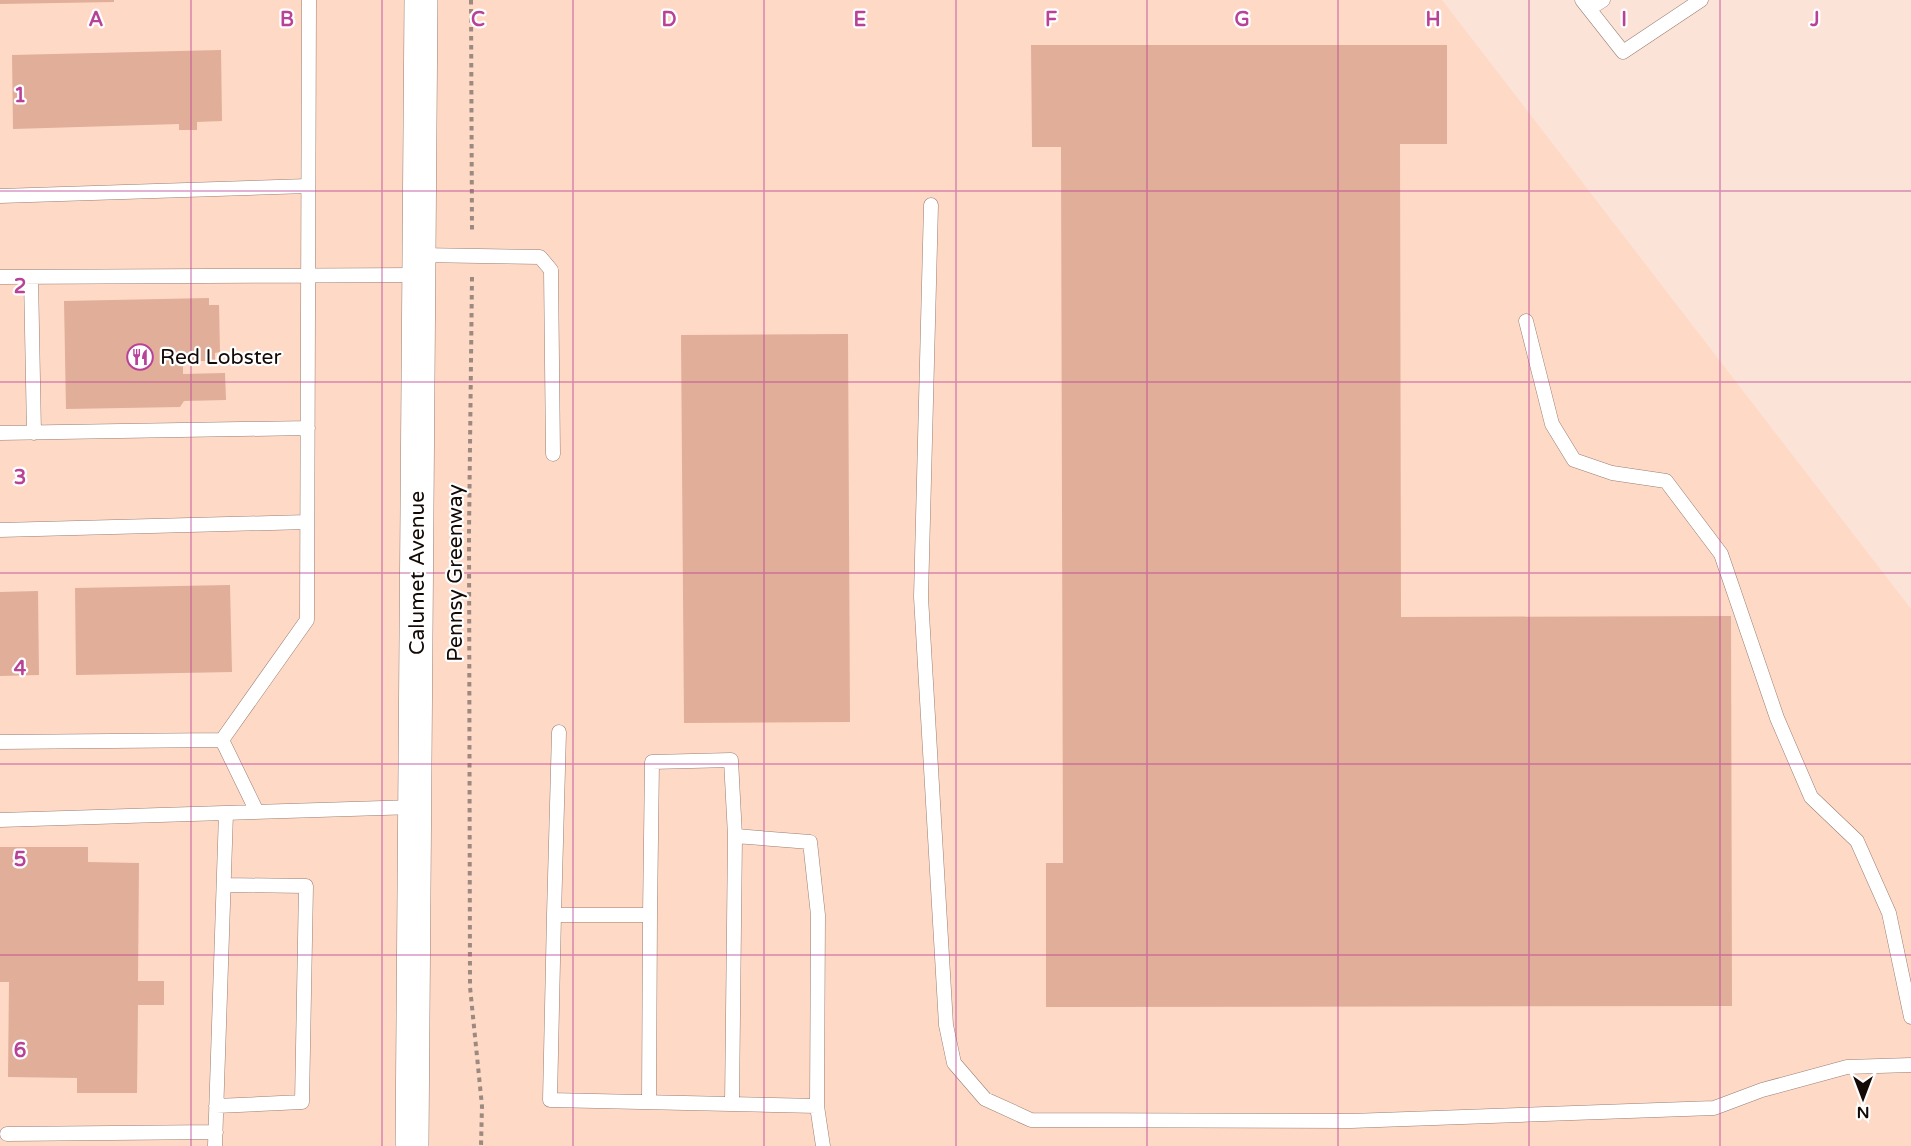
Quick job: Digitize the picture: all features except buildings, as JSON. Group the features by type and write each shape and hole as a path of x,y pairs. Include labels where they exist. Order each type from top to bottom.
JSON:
{"main road":[{"name":"Calumet Avenue","path":"412,1146 421,0"}],"lane":[{"path":"222,740 308,620 309,0"},
{"path":"1603,0 1586,4 1623,52 1701,0"},
{"path":"0,196 308,186"},
{"path":"930,205 921,597 935,847 946,1025 954,1063 985,1099 1031,1120 1363,1121 1714,1108 1762,1090 1847,1067 1911,1065"},
{"path":"0,277 308,275 419,265 472,256 540,257 551,270 553,454"},
{"path":"31,277 34,433"},
{"path":"1526,321 1552,424 1574,460 1612,473 1666,481 1720,554 1778,718 1811,797 1857,841 1889,913 1911,1017"},
{"path":"0,433 308,428"},
{"path":"0,530 308,522"},
{"path":"559,732 550,1100 818,1106"},
{"path":"222,740 257,812"},
{"path":"0,742 222,740"},
{"path":"649,1102 652,762 731,760 735,836 732,1104"},
{"path":"0,820 415,807"},
{"path":"7,1134 215,1139 226,813"},
{"path":"735,836 810,842 818,915 818,1106 823,1146"},
{"path":"216,1106 302,1102 306,886 224,885"},
{"path":"555,915 651,915"}],"path":[{"name":"Pennsy Greenway","path":"471,0 470,987 482,1106 481,1146"}],"shaded area":[{"path":"0,0 1442,0 1911,609 1911,1146 0,1146"}],"place":[{"name":"Red Lobster","path":"140,357"}]}
